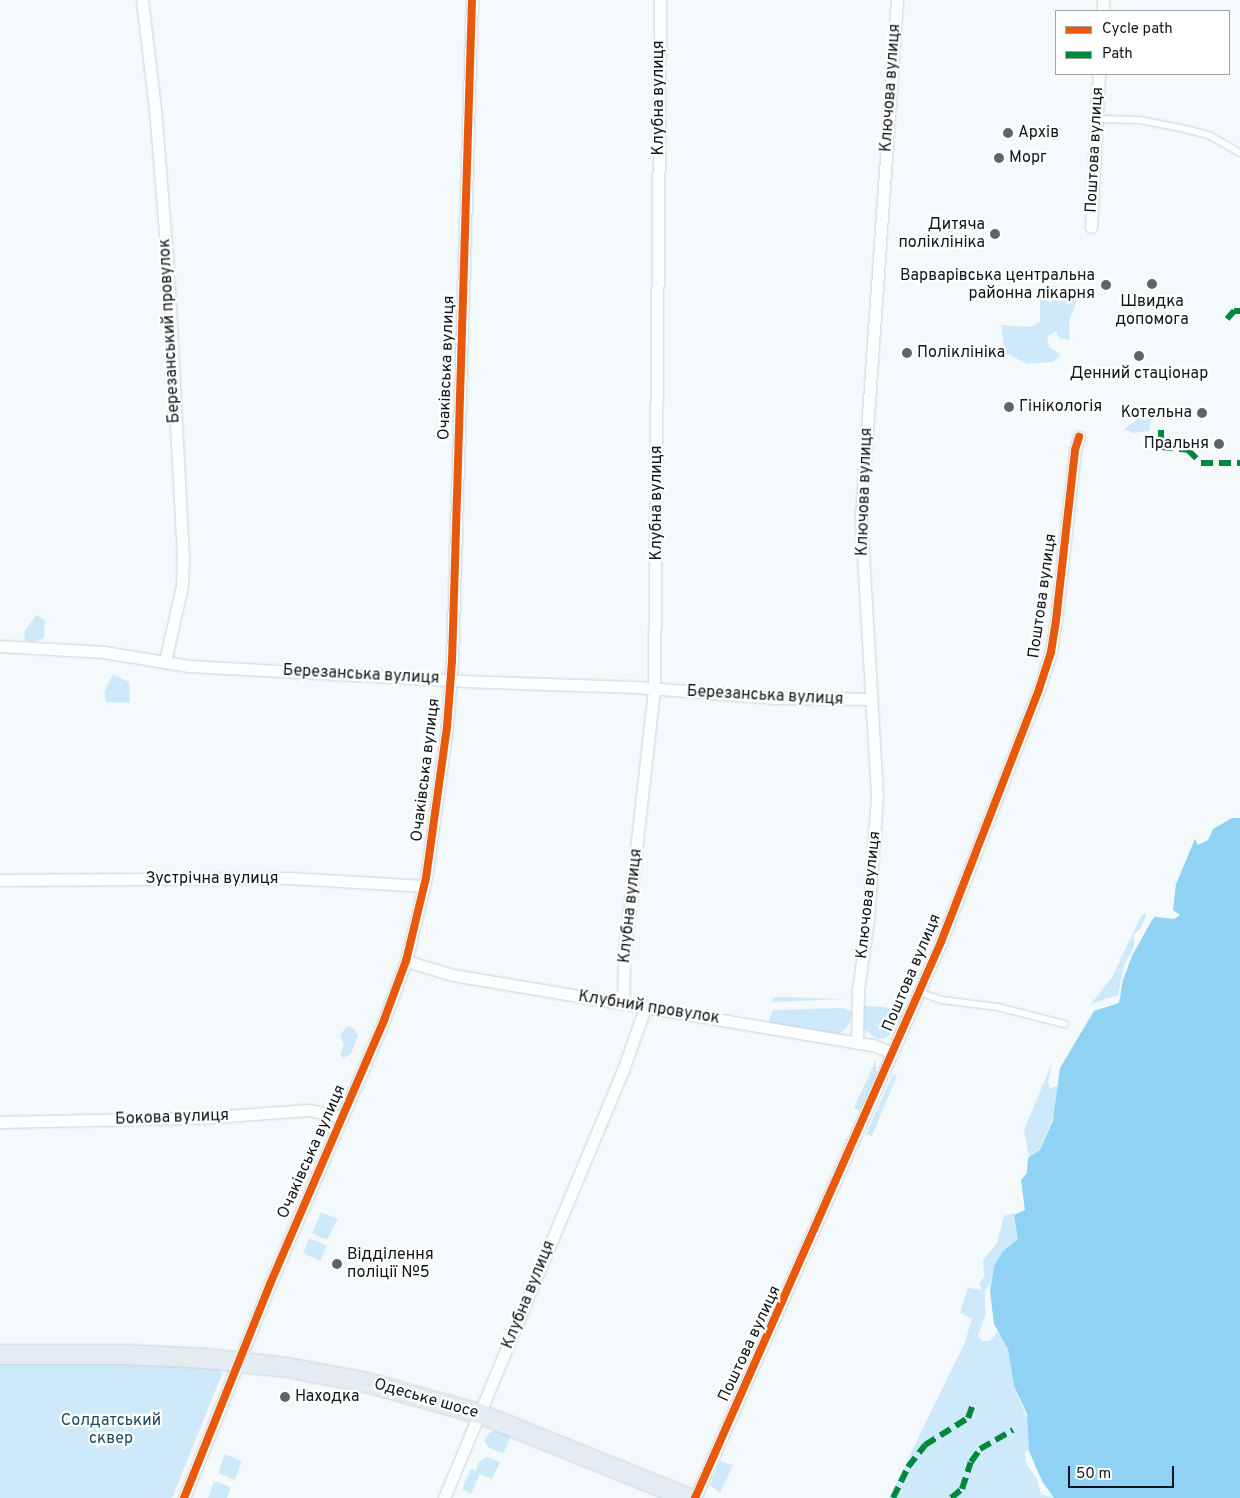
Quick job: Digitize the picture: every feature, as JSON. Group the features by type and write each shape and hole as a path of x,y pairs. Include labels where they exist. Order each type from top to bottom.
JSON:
{"highway":[{"name":"Одеське шосе","path":"0,1354 123,1354 238,1361 366,1382 481,1414 689,1498"}],"street":[{"name":"Березанський провулок","path":"142,0 155,109 168,271 183,553 182,586 164,661"},
{"name":"Очаківська вулиця","path":"184,1498 238,1361 406,961 424,886 444,753 450,680 472,0"},
{"name":"Клубна вулиця","path":"623,1004 624,957 654,690 660,0"},
{"name":"Ключова вулиця","path":"857,1043 858,990 877,822 861,516 897,0"},
{"name":"Поштова вулиця","path":"1091,227 1099,75"},
{"name":"Поштова вулиця","path":"696,1498 919,992 986,829 1051,652 1074,450 1079,437"},
{"name":"Березанська вулиця","path":"0,646 104,652 189,666 450,680 636,687 654,690 872,699"},
{"name":"Зустрічна вулиця","path":"0,880 272,878 424,886"},
{"name":"Клубний провулок","path":"406,961 453,975 857,1043 892,1053"},
{"name":"Клубна вулиця","path":"444,1498 481,1414 622,1072 645,1008"},
{"name":"Бокова вулиця","path":"0,1122 199,1118 309,1110 342,1117"}],"lane":[{"path":"1096,119 1140,120 1186,129 1209,135 1240,153"},
{"path":"919,992 942,1000 998,1007 1065,1024"}],"green space":[{"path":"1057,286 1066,289 1077,301 1069,320 1070,340 1059,338 1056,331 1047,337 1049,347 1059,353 1060,357 1052,362 1027,364 1005,353 1001,325 1030,327 1040,322 1040,295 1046,287"},
{"path":"1153,413 1149,431 1133,433 1124,429 1140,417"},
{"path":"37,615 45,621 44,638 35,642 27,641 24,639 25,630"},
{"path":"113,674 129,682 130,703 106,702 104,692"},
{"path":"1142,914 1147,914 1140,929 1134,934 1134,947 1124,966 1118,995 1091,1004 1112,977"},
{"path":"773,998 845,999 772,1002"},
{"path":"862,1006 904,1011 894,1032 884,1039 878,1039 864,1030"},
{"path":"843,1008 852,1012 849,1025 840,1034 768,1024 773,1010"},
{"path":"347,1026 353,1028 358,1036 351,1054 343,1058 340,1054 344,1045 340,1035"},
{"path":"876,1059 876,1077 861,1111 854,1108"},
{"path":"1052,1063 1048,1082 1050,1088 1057,1086 1057,1106 1040,1150 1029,1158 1024,1130"},
{"path":"893,1074 897,1075 872,1136 866,1134"},
{"path":"321,1212 338,1219 327,1240 312,1233"},
{"path":"1014,1213 1018,1239 994,1266 990,1285 985,1291 985,1316 978,1335 982,1341 990,1341 997,1332 1003,1337 1010,1355 1014,1386 1029,1423 1029,1451 1025,1452 1026,1463 1037,1479 1041,1494 1054,1498 889,1498 965,1342 972,1318 960,1313 968,1288 983,1290 979,1284 984,1276 983,1260 997,1243 1004,1216"},
{"path":"309,1238 327,1246 320,1261 303,1253"},
{"name":"Солдатський сквер","path":"116,1362 208,1368 220,1370 222,1374 172,1498 0,1498 0,1364"},
{"path":"496,1431 511,1436 503,1454 488,1447 484,1441 490,1432"},
{"path":"225,1454 242,1461 235,1480 218,1473"},
{"path":"487,1457 500,1462 492,1479 480,1474 471,1494 462,1489 471,1469 476,1471 478,1463"},
{"path":"720,1461 733,1465 720,1493 710,1485"},
{"path":"214,1481 231,1487 227,1498 208,1498"}],"water":[{"path":"1232,818 1240,818 1240,1498 1054,1498 1042,1481 1029,1451 1027,1414 1014,1386 1008,1349 994,1324 990,1291 994,1266 1003,1251 1018,1239 1014,1215 1025,1210 1021,1180 1027,1173 1028,1158 1040,1150 1053,1120 1060,1068 1094,1011 1119,1003 1123,980 1132,956 1152,920 1155,917 1174,919 1180,915 1173,910 1176,884 1195,839 1198,845 1208,840 1213,829"}],"marked path":[{"path":"1227,319 1234,311 1240,311"},
{"path":"1161,430 1161,447 1188,450 1201,463 1240,463"},
{"path":"893,1498 908,1467 925,1445 968,1418 972,1407"},
{"path":"951,1498 962,1489 971,1462 980,1449 1013,1430"}],"cycle path":[{"path":"184,1498 270,1284 384,1020 406,961 426,878 447,727 452,661 472,0"},
{"path":"695,1498 941,942 1039,689 1051,652 1075,450 1079,437"}],"place":[{"name":"Архів","path":"1008,133"},
{"name":"Морг","path":"999,158"},
{"name":"Дитяча поліклініка","path":"995,234"},
{"name":"Швидка допомога","path":"1152,284"},
{"name":"Варварівська центральна районна лікарня","path":"1106,285"},
{"name":"Поліклініка","path":"907,353"},
{"name":"Денний стаціонар","path":"1139,356"},
{"name":"Гінікологія","path":"1009,407"},
{"name":"Котельна","path":"1202,413"},
{"name":"Пральня","path":"1219,444"},
{"name":"Відділення поліції №5","path":"337,1264"},
{"name":"Находка","path":"285,1397"}]}
